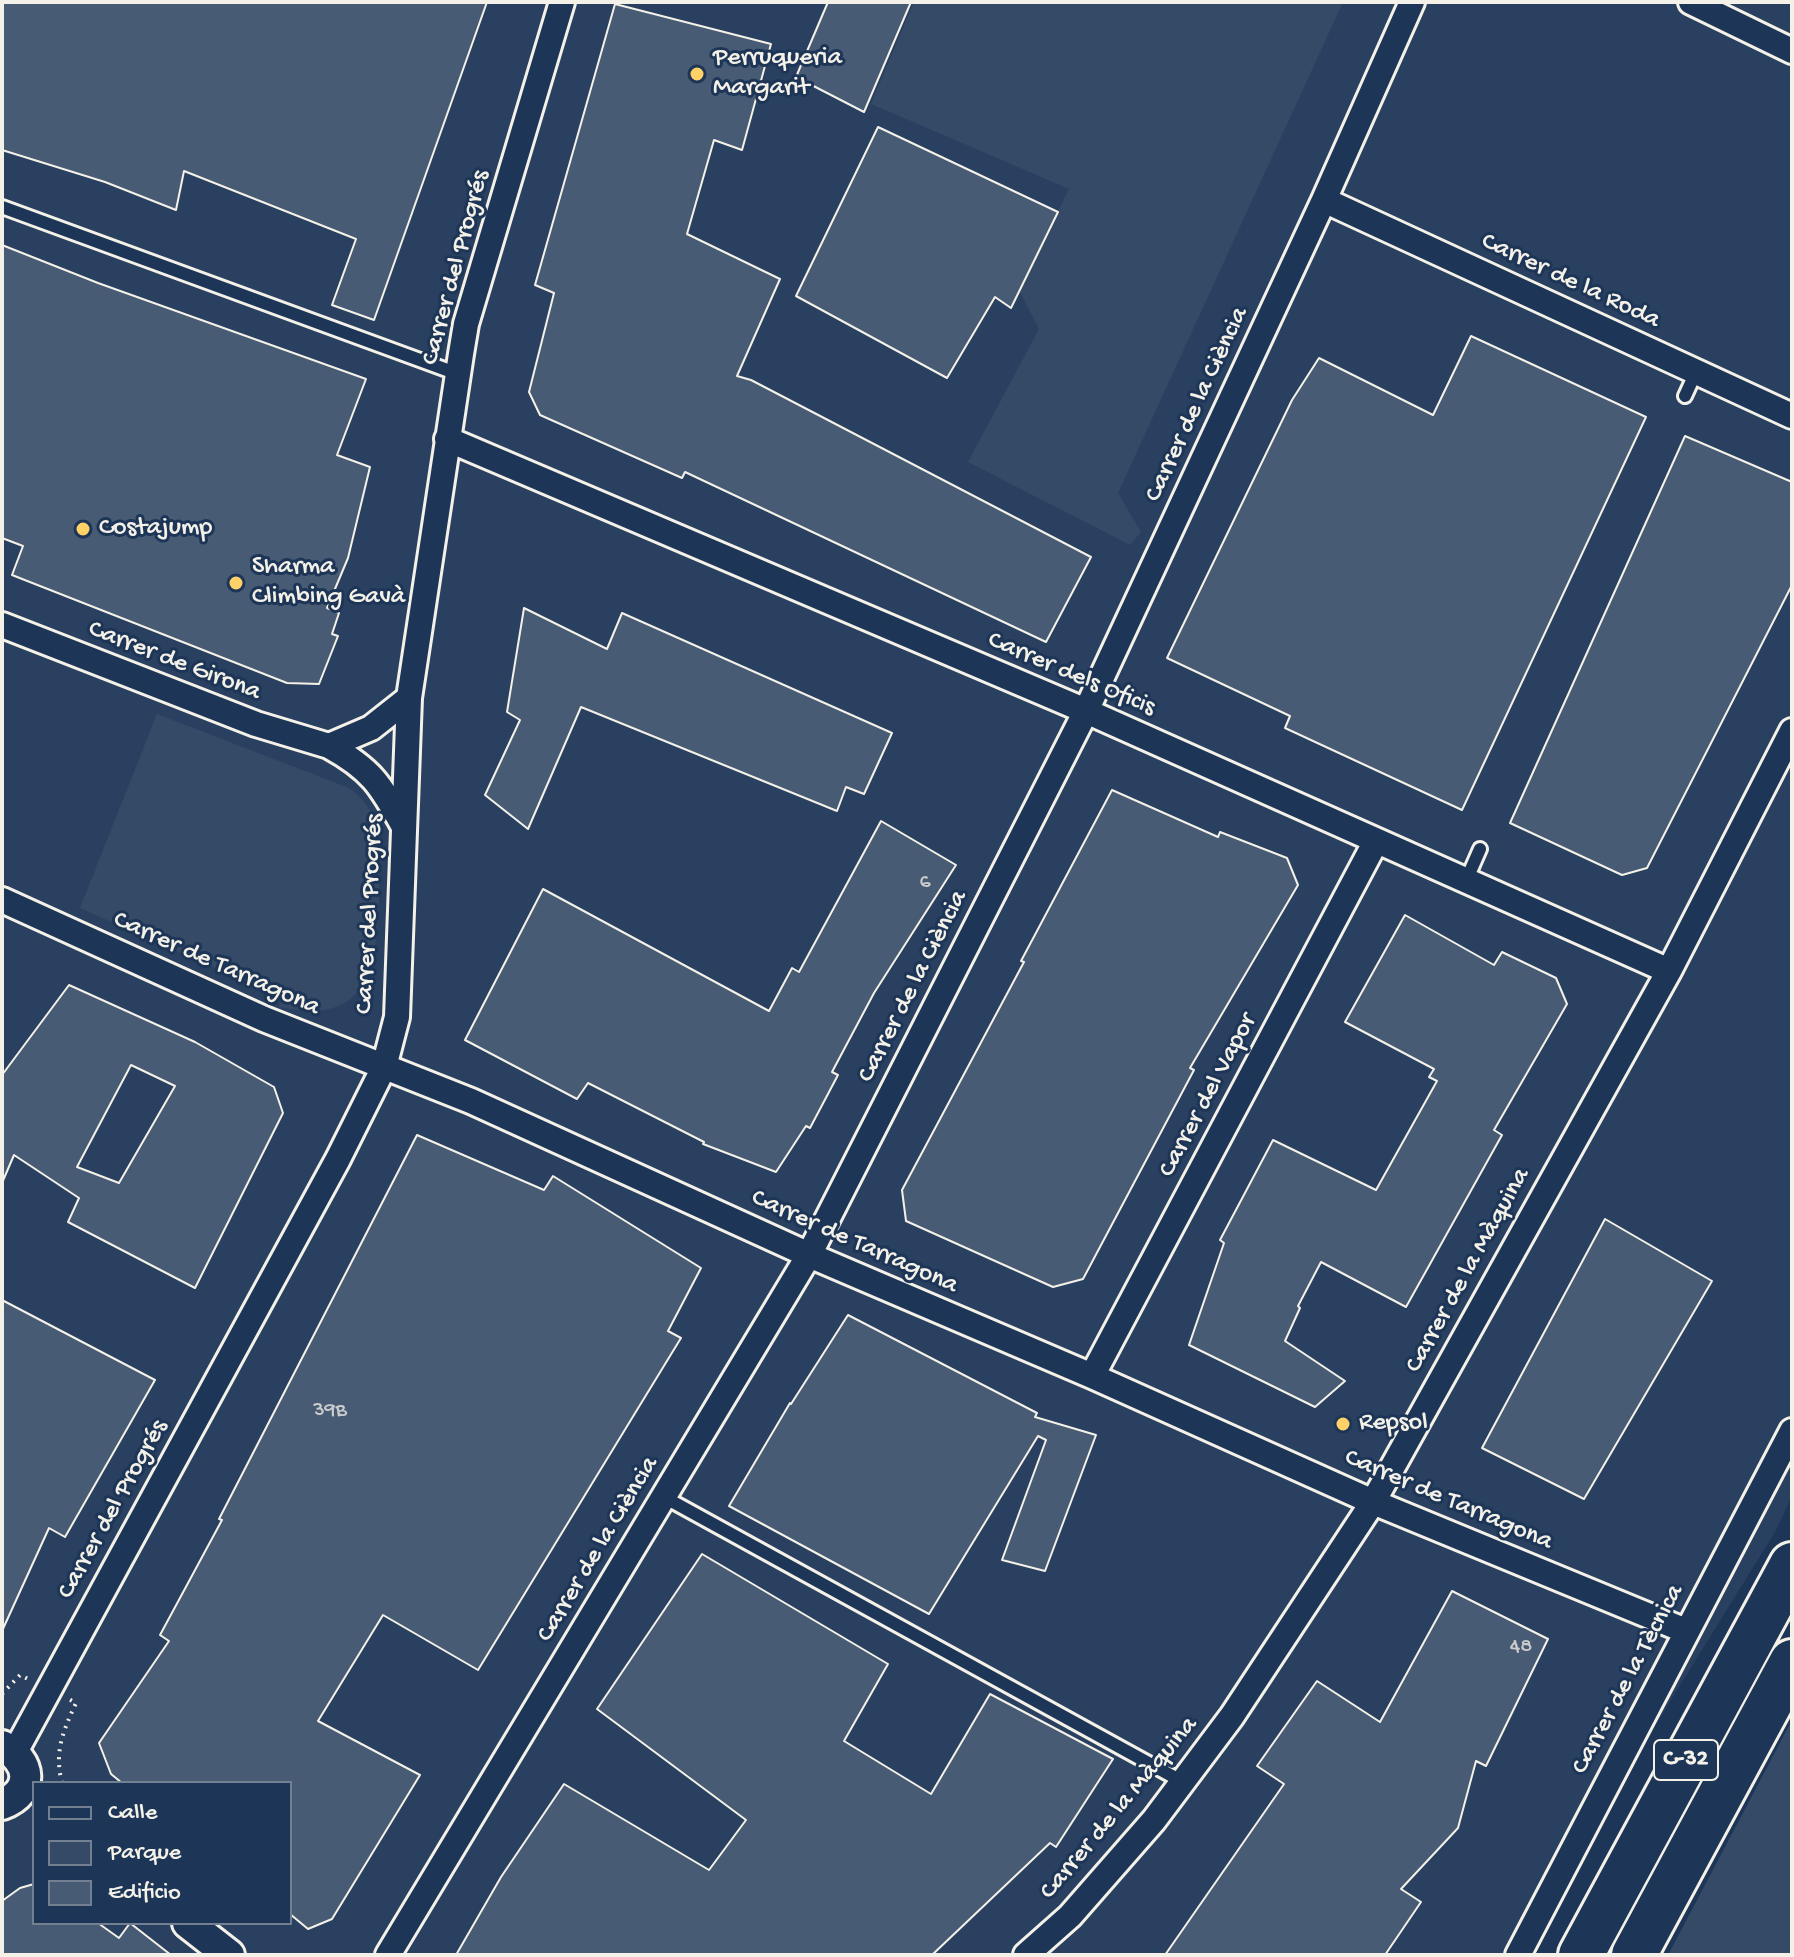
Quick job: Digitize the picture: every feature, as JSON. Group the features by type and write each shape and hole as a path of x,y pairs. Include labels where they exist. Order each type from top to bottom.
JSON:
{"highway":[{"name":"C-32","path":"1581,1955 1792,1565"},
{"name":"C-32","path":"1634,1955 1792,1662"}],"street":[{"name":"Carrer del Progrés","path":"8,1749 338,1159 384,1067 397,1017 409,698 466,324 562,2"},
{"name":"Carrer de la Ciència","path":"388,1955 809,1255 1086,711 1324,200 1412,2"},
{"path":"1691,2 1792,51"},
{"name":"Carrer de la Roda","path":"1324,200 1792,416"},
{"name":"Carrer dels Oficis","path":"447,439 1086,711 1669,971"},
{"name":"Carrer de Girona","path":"2,625 256,724 329,746 362,766 378,782 404,828"},
{"path":"329,746 371,728 409,698"},
{"name":"Carrer de la Màquina","path":"1026,1955 1070,1916 1154,1820 1232,1716 1373,1502 1669,971 1792,731"},
{"name":"Carrer del Vapor","path":"1092,1376 1376,841"},
{"name":"Carrer de Tarragona","path":"2,900 264,1019 471,1101 809,1255 1092,1376 1373,1502 1686,1631"},
{"name":"Carrer de la Tècnica","path":"1518,1955 1792,1431"},
{"path":"8,1749 25,1769 25,1781 18,1801"},
{"path":"191,1925 229,1955"}],"lane":[{"path":"2,207 458,374"},
{"path":"1685,396 1696,372"},
{"path":"1466,881 1480,849"},
{"path":"664,1497 1183,1782"}],"path":[{"path":"2,1694 20,1675"},
{"path":"62,1781 57,1757 59,1741 76,1703"}],"shaded area":[{"path":"2,2 1792,2 1792,1496 1775,1532 1513,1955 2,1955"}],"green space":[{"path":"914,2 1343,2 1118,493 1141,532 1130,545 968,462 1039,329 1019,290 1069,189 871,104"},
{"path":"157,714 349,788 371,812 377,825 381,853 377,926 369,971 348,1001 331,1009 308,1011 279,1007 281,997 80,908"},
{"path":"1792,1720 1792,1955 1668,1955"}],"building":[{"path":"2,2 487,2 374,320 332,305 356,239 184,171 176,210 105,182 2,150"},
{"path":"828,2 911,2 864,112 796,77"},
{"path":"615,4 771,44 742,150 714,140 687,234 780,279 737,376 751,380 1091,557 1046,642 685,472 682,478 540,415 529,392 554,293 535,285"},
{"path":"878,127 1058,212 1011,308 995,297 947,378 796,296"},
{"path":"2,245 98,283 366,379 337,455 370,467 348,558 327,608 339,613 332,634 338,636 319,684 287,683 12,575 23,546 2,538"},
{"path":"1471,336 1646,417 1462,810 1285,728 1290,716 1167,658 1292,400 1319,358 1433,415"},
{"path":"1685,436 1792,482 1792,585 1647,868 1622,875 1510,823"},
{"path":"524,608 607,649 622,613 892,733 864,794 846,787 837,811 581,707 528,829 485,795 520,720 507,712"},
{"path":"1112,790 1218,837 1220,832 1287,858 1298,885 1190,1068 1194,1070 1083,1279 1053,1287 906,1221 902,1190"},
{"path":"881,821 956,865 874,993 832,1072 838,1075 810,1128 806,1126 776,1172 703,1144 588,1083 577,1099 465,1040 543,889 769,1011 792,968 799,972"},
{"path":"1405,915 1494,965 1502,952 1556,978 1567,1004 1494,1130 1502,1135 1406,1307 1321,1262 1298,1306 1300,1308 1285,1341 1345,1381 1315,1407 1189,1345 1224,1243 1220,1240 1273,1140 1376,1190 1437,1081 1429,1077 1434,1069 1345,1022"},
{"path":"69,985 195,1042 274,1087 283,1113 195,1288 68,1222 79,1198 14,1155 2,1183 2,1075","holes":["131,1065 175,1086 119,1183 77,1167"]},
{"path":"417,1135 544,1190 553,1176 701,1268 668,1331 681,1338 478,1670 383,1615 318,1721 420,1775 332,1919 308,1929 292,1916 292,1781 120,1781 111,1774 99,1743 169,1641 160,1635 222,1520 219,1519"},
{"path":"1605,1219 1712,1281 1584,1499 1482,1448"},
{"path":"2,1300 155,1380 65,1537 49,1528 2,1631"},
{"path":"848,1315 1037,1413 1035,1417 1096,1435 1045,1571 1002,1560 1046,1440 1038,1436 929,1614 729,1506 790,1403"},
{"path":"702,1554 888,1664 844,1741 931,1794 990,1694 1113,1759 1056,1847 1050,1843 932,1955 456,1955 501,1877 564,1784 709,1870 746,1820 597,1709"},
{"path":"1452,1591 1548,1639 1486,1766 1476,1761 1458,1828 1401,1889 1421,1902 1385,1955 1165,1955 1284,1784 1257,1766 1317,1681 1380,1722"},
{"path":"32,1885 32,1925 101,1925 119,1938 129,1925 133,1925 171,1955 2,1955 2,1901 20,1888"}],"place":[{"name":"Perruqueria Margarit","path":"697,74"},
{"name":"Costajump","path":"83,529"},
{"name":"Sharma Climbing Gavà","path":"236,583"},
{"name":"Repsol","path":"1343,1424"}]}
